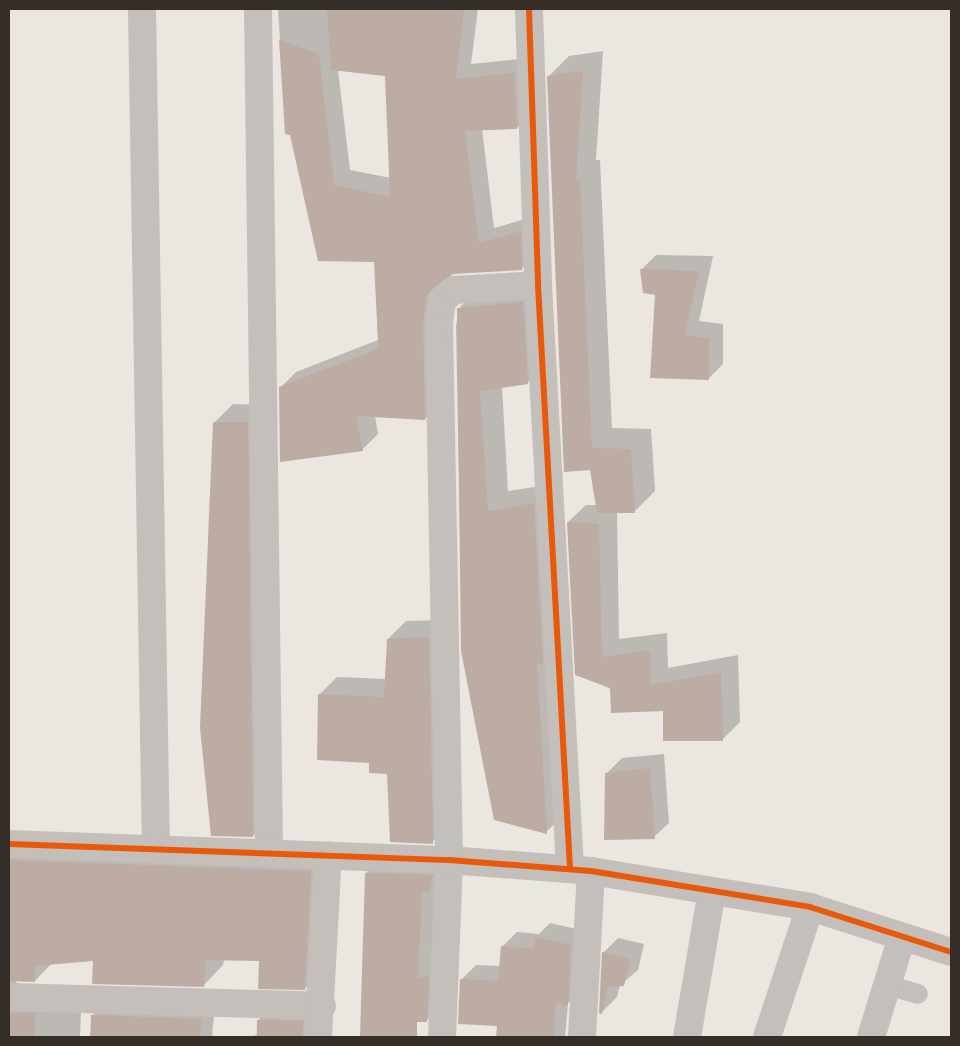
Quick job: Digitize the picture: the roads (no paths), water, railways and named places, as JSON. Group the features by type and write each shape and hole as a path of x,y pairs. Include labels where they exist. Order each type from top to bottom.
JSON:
{"street":[{"path":"142,9 156,849"},
{"path":"258,9 270,853"},
{"path":"529,9 538,285 580,870 582,1037"},
{"path":"442,1037 449,860 439,324 442,300 454,290 538,285"},
{"path":"9,844 449,860 580,870 810,907 951,952"},
{"path":"318,1037 322,1006 328,855"},
{"path":"687,1037 712,891"},
{"path":"767,1037 810,907"},
{"path":"871,1037 902,937"},
{"path":"9,998 322,1006"}],"lane":[{"path":"887,985 918,994"}]}
